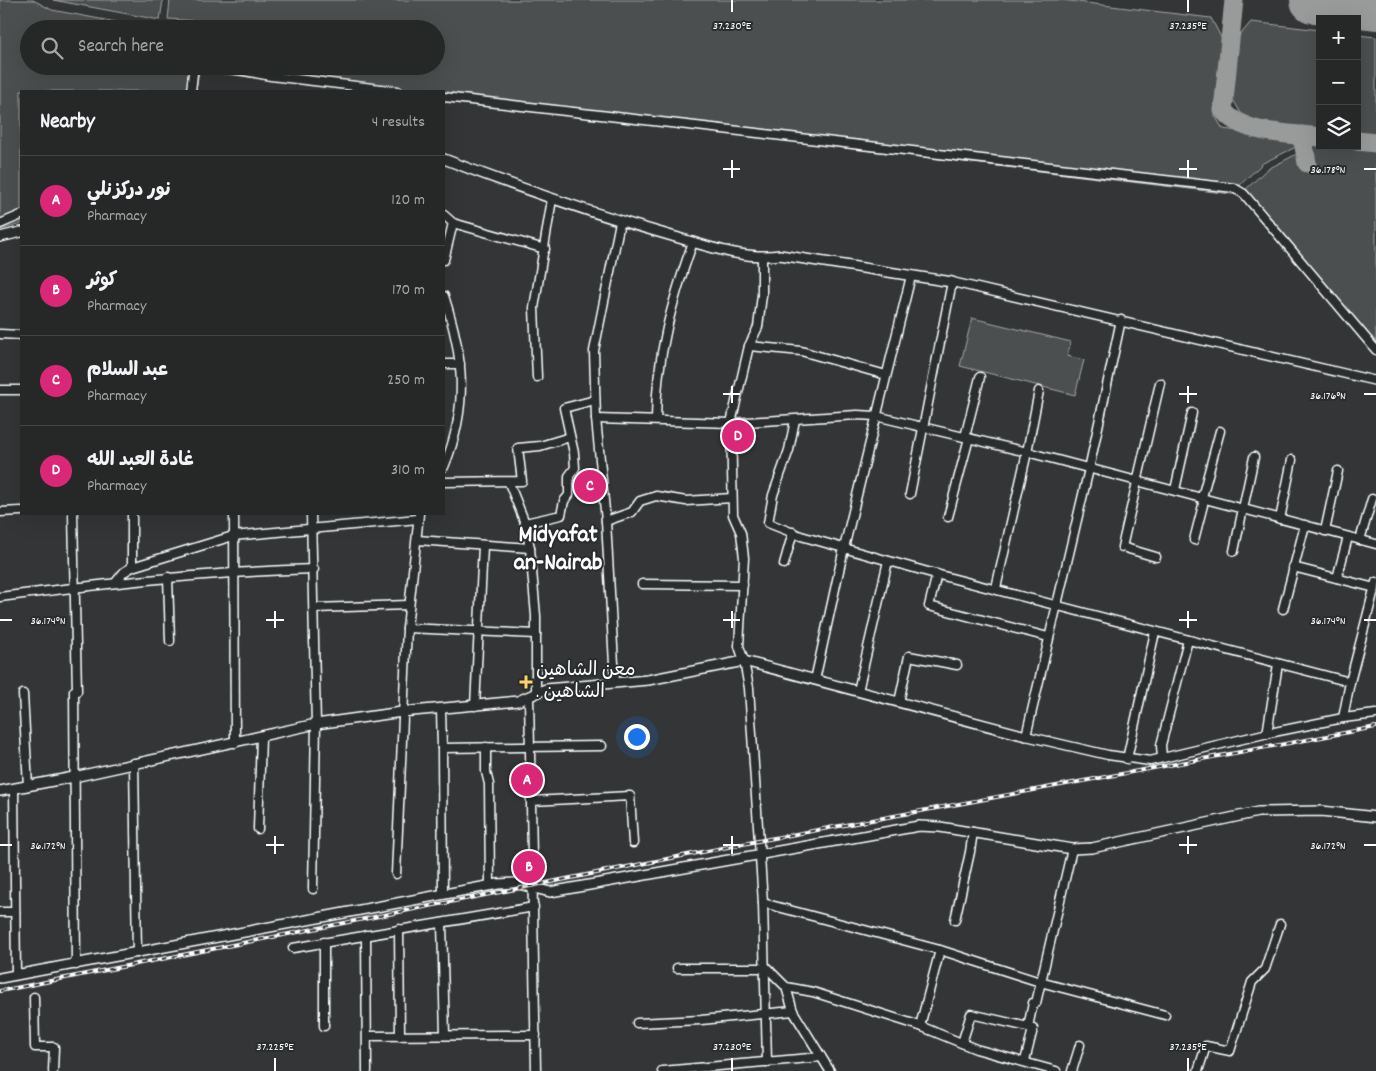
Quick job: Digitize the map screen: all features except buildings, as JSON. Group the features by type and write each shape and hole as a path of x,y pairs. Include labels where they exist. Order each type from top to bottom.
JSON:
{"street":[{"path":"191,90 193,75"},
{"path":"266,75 390,90"},
{"path":"445,96 813,141 1115,173 1236,189 1244,194 1376,350"},
{"path":"445,159 620,222 692,242 762,257 780,255 952,282 1376,381"},
{"path":"536,377 534,308 552,199"},
{"path":"0,224 20,215"},
{"path":"445,216 453,223 545,249"},
{"path":"615,682 606,521 596,419 594,352 620,222"},
{"path":"445,256 453,223"},
{"path":"0,237 20,232"},
{"path":"656,420 656,384 673,298 692,242"},
{"path":"762,257 762,295 759,319 749,346 731,422 733,515 743,543 743,585 739,646 749,688 763,903 767,1014 765,1065"},
{"path":"815,680 844,548 911,276"},
{"path":"910,494 952,282"},
{"path":"445,302 460,364 461,409 447,451"},
{"path":"1026,736 1089,470 1121,320"},
{"path":"0,334 20,335"},
{"path":"749,346 800,351 886,375"},
{"path":"445,364 460,364"},
{"path":"948,517 980,377"},
{"path":"1156,557 1122,547 1160,383"},
{"path":"0,390 20,390"},
{"path":"996,588 1028,452 1039,391"},
{"path":"525,523 561,515 564,501 569,495 569,476 575,468 574,447 570,438 564,408 596,400"},
{"path":"1175,490 1192,413"},
{"path":"596,419 731,422 857,415 876,416 1028,452 1089,470 1175,490 1376,544"},
{"path":"794,420 789,450 773,495 768,523 888,561 1350,682"},
{"path":"1194,540 1203,505 1202,497 1220,431"},
{"path":"445,482 522,481 518,448 540,446 570,438"},
{"path":"1234,551 1254,457"},
{"path":"1280,519 1292,460"},
{"path":"1325,530 1338,471"},
{"path":"509,482 525,523 530,548 536,634 531,747 536,1071"},
{"path":"606,521 632,512 640,501 656,496 686,501 732,498"},
{"path":"1360,540 1372,499"},
{"path":"0,512 20,511"},
{"path":"73,515 76,965"},
{"path":"132,515 132,568"},
{"path":"234,515 235,743"},
{"path":"311,515 314,569 316,724 313,889"},
{"path":"116,582 124,572 132,568 233,536 418,517 407,628 396,874"},
{"path":"1283,609 1305,525"},
{"path":"784,564 793,532"},
{"path":"1337,578 1348,537"},
{"path":"417,540 530,548"},
{"path":"475,706 477,632 483,546"},
{"path":"858,692 888,561"},
{"path":"1293,567 1375,585 1350,682 1343,718"},
{"path":"0,597 116,582 234,571 314,569"},
{"path":"937,574 930,606 1048,637"},
{"path":"168,577 170,641"},
{"path":"642,584 743,585"},
{"path":"314,608 409,605"},
{"path":"407,628 536,634"},
{"path":"1127,759 1155,632"},
{"path":"1162,758 1161,745 1188,640"},
{"path":"899,702 909,656 956,665"},
{"path":"0,791 235,743 316,724 402,712 518,702 546,689 666,678 744,661 1026,736 1127,759 1150,761 1343,718 1376,714"},
{"path":"1267,734 1278,664"},
{"path":"23,694 28,786"},
{"path":"442,710 443,894"},
{"path":"258,829 261,737"},
{"path":"442,748 602,746"},
{"path":"486,747 486,772 489,784 490,885"},
{"path":"134,764 137,953"},
{"path":"14,789 16,975"},
{"path":"532,801 630,796 633,843"},
{"path":"0,978 490,885 515,883 550,892 919,826 940,827 1072,849 1092,848 1258,812 1321,811 1376,817"},
{"path":"955,920 973,832"},
{"path":"1028,1027 1072,849"},
{"path":"763,903 940,950 1040,982 1165,1015"},
{"path":"293,948 534,907"},
{"path":"0,912 15,912"},
{"path":"442,923 445,1035"},
{"path":"1198,1071 1206,1046 1230,1051 1252,982 1265,969 1280,924"},
{"path":"399,929 400,1036"},
{"path":"366,935 367,1071"},
{"path":"324,942 324,1026"},
{"path":"920,1026 940,950"},
{"path":"677,968 764,966 786,987 793,1011 830,1071"},
{"path":"786,987 813,992 920,1026 962,1043 1056,1071"},
{"path":"34,997 35,1048 54,1047 53,1071"},
{"path":"637,1023 701,1020 793,1011"},
{"path":"962,1043 971,1014 1028,1027 1033,1029 1025,1061"},
{"path":"368,1036 536,1035"},
{"path":"1072,1071 1080,1045"},
{"path":"663,1071 765,1065 822,1057"}],"shaded area":[{"path":"0,0 33,0 52,10 105,20 20,20 20,75 198,75 196,90 20,90 20,224 0,230"},
{"path":"53,0 163,0 160,20"},
{"path":"170,0 1061,0 1211,18 1224,43 1215,116 1223,129 1285,137 1296,147 1263,163 1240,185 1240,195 445,100 445,90 359,90 233,75 445,75 445,20 168,19"},
{"path":"1251,22 1316,30 1316,131 1261,124 1241,113 1229,93 1234,42"},
{"path":"1361,35 1376,37 1376,137 1361,135"},
{"path":"1316,144 1316,150 1376,148 1376,355 1240,195 1266,170"},
{"path":"972,318 1071,342 1067,356 1084,360 1075,395 960,366"}],"taxiway":[{"path":"1234,0 1223,110 1231,118 1254,128 1316,137"},
{"path":"1302,135 1307,163"},
{"path":"1361,141 1376,143"}],"runway":[{"path":"1313,0 1376,7"}],"railway":[{"path":"0,991 758,841 1376,727"}],"place":[{"name":"غادة العبد الله","path":"738,436"},
{"name":"عبد السلام","path":"590,486"},
{"name":"معن الشاهين . الشاهين","path":"526,682"},
{"name":"نور دركزنلي","path":"527,780"},
{"name":"كوثر","path":"529,867"}],"district":[{"name":"Midyafat an-Nairab","path":"558,550"}]}
